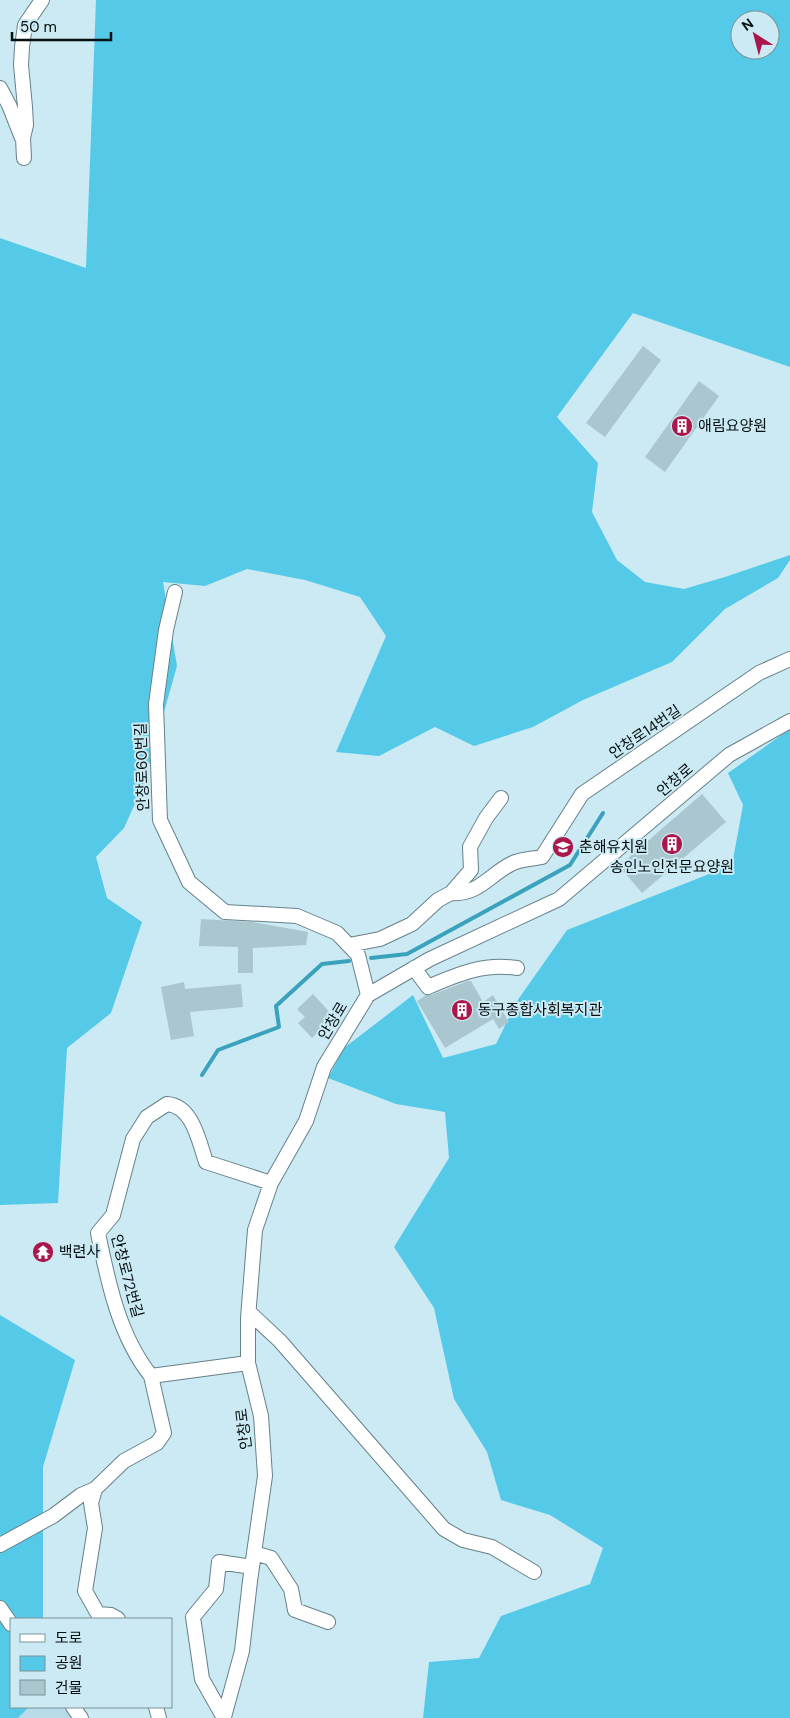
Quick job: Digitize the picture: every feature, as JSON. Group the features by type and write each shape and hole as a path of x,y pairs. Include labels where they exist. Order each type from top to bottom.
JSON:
{"street":[{"path":"24,158 23,138 26,125 21,64 22,47 25,25 42,0"},
{"path":"0,88 23,138"},
{"name":"안창로60번길","path":"175,592 166,630 156,704 160,820 190,882 225,912 297,916 337,933 358,954 368,995"},
{"name":"안창로14번길","path":"451,893 461,894 483,885 511,863 542,857 582,794 759,673 790,659"},
{"name":"안창로","path":"224,1718 242,1651 265,1476 261,1416 248,1363 249,1312 255,1230 271,1182 306,1121 324,1067 368,995 430,959 559,899 729,755 790,721"},
{"path":"349,945 380,939 412,924 438,900 451,893 471,870 470,848 486,818 501,798"},
{"path":"414,968 428,987 462,972 502,966 517,968"},
{"name":"안창로72번길","path":"0,1544 53,1516 81,1495 95,1489 124,1461 157,1443 164,1434 151,1376 138,1359 121,1321 98,1233 113,1215 133,1139 147,1117 167,1104 175,1104 184,1112 194,1127 206,1162 271,1182"},
{"path":"249,1312 280,1341 444,1529 463,1540 492,1547 534,1572"},
{"path":"151,1376 248,1363"},
{"path":"95,1489 92,1504 95,1528 85,1591 98,1614 111,1615 116,1618"},
{"path":"254,1553 271,1558 291,1589 295,1610 328,1622"},
{"path":"224,1718 202,1679 193,1617 216,1589 219,1562 252,1567"},
{"path":"0,1608 10,1623"},
{"path":"73,1708 81,1718"}],"shaded area":[{"path":"28,1708 81,1708 86,1718 18,1718"}],"green space":[{"path":"96,0 790,0 790,367 633,313 557,417 598,463 592,512 617,560 645,582 684,589 790,555 790,560 778,578 725,609 672,662 583,700 533,727 474,746 435,727 379,756 336,752 386,636 360,597 305,580 247,569 205,586 163,582 177,666 143,786 124,828 96,857 107,898 142,922 111,1013 67,1048 58,1203 0,1205 0,238 86,268"},
{"path":"790,729 790,1718 423,1718 429,1662 479,1658 501,1616 590,1584 603,1548 550,1515 501,1500 487,1452 454,1399 434,1308 394,1247 449,1158 445,1112 396,1104 328,1078 344,1048 413,995 443,1058 496,1044 517,1001 567,930 732,865 743,805 728,773"},
{"path":"0,1315 75,1360 43,1467 43,1618 10,1618 10,1708 28,1708 18,1718 0,1718"}],"building":[{"path":"643,346 661,360 605,437 586,423"},
{"name":"애림요양원","path":"699,381 719,396 665,472 645,457"},
{"name":"송인노인전문요양원","path":"702,794 726,822 642,893 619,866"},
{"path":"201,919 252,922 308,932 306,945 253,948 253,973 238,973 238,947 199,946"},
{"name":"동구종합사회복지관","path":"471,981 483,1002 493,995 509,1022 499,1029 493,1019 445,1048 417,1001 426,995 431,995"},
{"path":"184,982 185,989 241,984 243,1007 190,1012 194,1036 171,1040 161,987"},
{"path":"313,994 334,1017 312,1038 298,1023 305,1017 297,1009"}],"waterway":[{"path":"371,958 407,954 570,865 603,813"},
{"path":"202,1075 218,1050 279,1027 276,1006 322,964 349,961"}],"place":[{"name":"애림요양원","path":"682,426"},
{"name":"송인노인전문요양원","path":"672,844"},
{"name":"춘해유치원","path":"563,847"},
{"name":"동구종합사회복지관","path":"462,1010"},
{"name":"백련사","path":"43,1252"}]}
